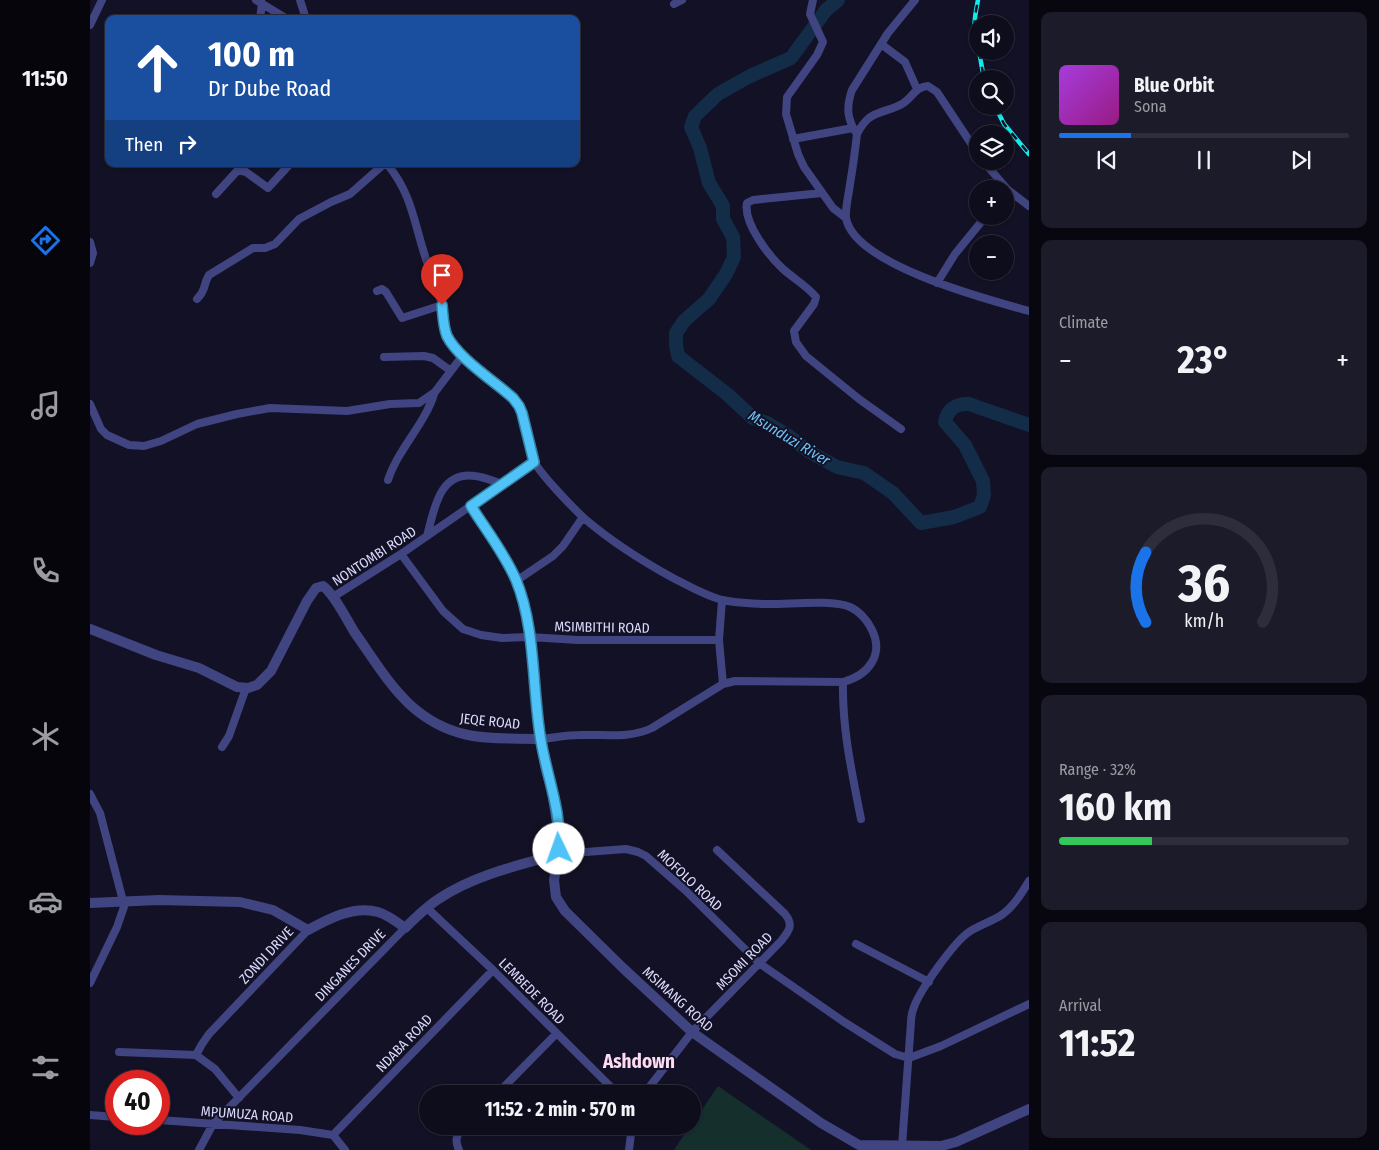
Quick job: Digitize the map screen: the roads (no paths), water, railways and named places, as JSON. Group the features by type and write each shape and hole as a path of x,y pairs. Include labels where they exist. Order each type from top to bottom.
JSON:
{"street":[{"path":"90,25 102,0"},
{"path":"300,0 305,15"},
{"path":"674,4 682,0"},
{"path":"812,0 810,14 824,42 787,97 786,114 798,154 804,167 833,208 846,218 854,234 875,252 909,271 937,283 1029,311"},
{"path":"846,218 855,131 848,116 849,98 852,90 888,33 915,0"},
{"path":"259,1 260,15"},
{"path":"259,1 281,15"},
{"path":"881,44 904,62 917,89"},
{"path":"794,139 855,131 870,117 904,102 917,89 928,86 937,92 969,140"},
{"path":"216,194 238,170 246,172 268,188 287,167"},
{"path":"197,299 204,292 206,279 209,275 253,248 265,248 275,244 299,219 350,194 382,167"},
{"path":"388,167 397,176 406,193 427,262 440,296 443,322 447,336 463,355 519,406 534,462 584,517 649,565 696,590 722,600 780,605 826,604 850,608 868,623 874,634 877,650 871,664 864,671 843,682 746,680 723,684 719,640 722,600"},
{"path":"822,192 752,200 746,205 748,217 757,236 778,264 816,297 814,304 794,331 795,339 803,353 849,391 901,428"},
{"path":"1014,197 1029,206"},
{"path":"937,283 955,254 979,225"},
{"path":"90,242 93,253 90,263"},
{"path":"377,291 382,289 386,292 402,318 442,305"},
{"path":"388,480 396,462 429,407 435,392 463,355"},
{"path":"384,357 424,356 433,358 451,371"},
{"path":"90,404 103,432 117,441 138,447 161,441 197,424 252,411 280,408 333,412 354,410 390,404 419,403 435,392"},
{"name":"NONTOMBI ROAD","path":"333,597 402,554 534,462"},
{"name":"NONTOMBI ROAD","path":"428,536 439,495 451,482 462,477 474,476 502,484"},
{"path":"471,506 508,564 522,596 529,637 540,739"},
{"path":"516,581 553,556 584,517"},
{"name":"MSIMBITHI ROAD","path":"402,554 434,600 450,618 471,632 490,637 516,638 719,640"},
{"path":"90,629 156,655 199,668 237,686 246,688 258,685 271,671 307,601 316,588 323,586 333,597"},
{"name":"JEQE ROAD","path":"333,597 389,681 409,705 425,718 442,727 469,735 540,739 578,735 627,735 640,733 652,728 723,684"},
{"path":"843,682 842,708 845,734 861,819"},
{"path":"222,746 229,736 246,688"},
{"name":"MSIMANG ROAD","path":"540,739 557,819 559,854 554,880 556,897 559,902 623,968 692,1032 859,1148"},
{"path":"90,794 100,813 125,901 117,927 90,982"},
{"name":"MOFOLO ROAD","path":"559,854 613,849 626,849 638,852 662,869 759,963 844,1022 895,1054 909,1058"},
{"name":"MSOMI ROAD","path":"651,1085 692,1032 790,929 790,920 717,850"},
{"name":"DINGANES DRIVE","path":"198,1150 213,1124 405,928 427,908 447,894 482,878 513,866 559,854"},
{"path":"902,1146 912,1013 916,1000 950,951 961,939 968,933 1005,913 1020,896 1029,881"},
{"path":"90,903 174,900 250,903 273,910 308,930"},
{"name":"LEMBEDE ROAD","path":"427,908 493,970 609,1085"},
{"name":"ZONDI DRIVE","path":"196,1055 210,1034 308,930 339,915 361,910 379,912 405,928"},
{"path":"856,944 929,982"},
{"name":"NDABA ROAD","path":"333,1135 493,970"},
{"path":"909,1058 941,1046 1029,1004"},
{"path":"507,1085 556,1034"},
{"path":"119,1052 196,1055 215,1069 238,1098"},
{"path":"859,1148 941,1146 956,1142 1029,1109"},
{"path":"90,1115 105,1116"},
{"name":"MPUMUZA ROAD","path":"170,1121 323,1132 333,1135"},
{"path":"333,1135 345,1150"},
{"path":"457,1135 456,1142 458,1150"},
{"path":"629,1150 631,1135"}],"waterway":[{"name":"Msunduzi River","path":"838,0 826,10 791,58 750,76 718,94 695,116 691,127 700,148 709,183 723,206 723,219 733,237 734,257 726,274 709,299 684,321 676,333 678,356 727,394 753,418 767,423 810,452 837,467 864,473 893,493 921,523 954,517 980,507 984,495 983,481 965,445 945,422 953,408 969,404 1029,425"}],"railway":[{"path":"975,15 978,0"},
{"path":"981,60 982,70"},
{"path":"1000,115 1004,124 1029,154"}],"district":[{"name":"Ashdown","path":"639,1061"}]}
